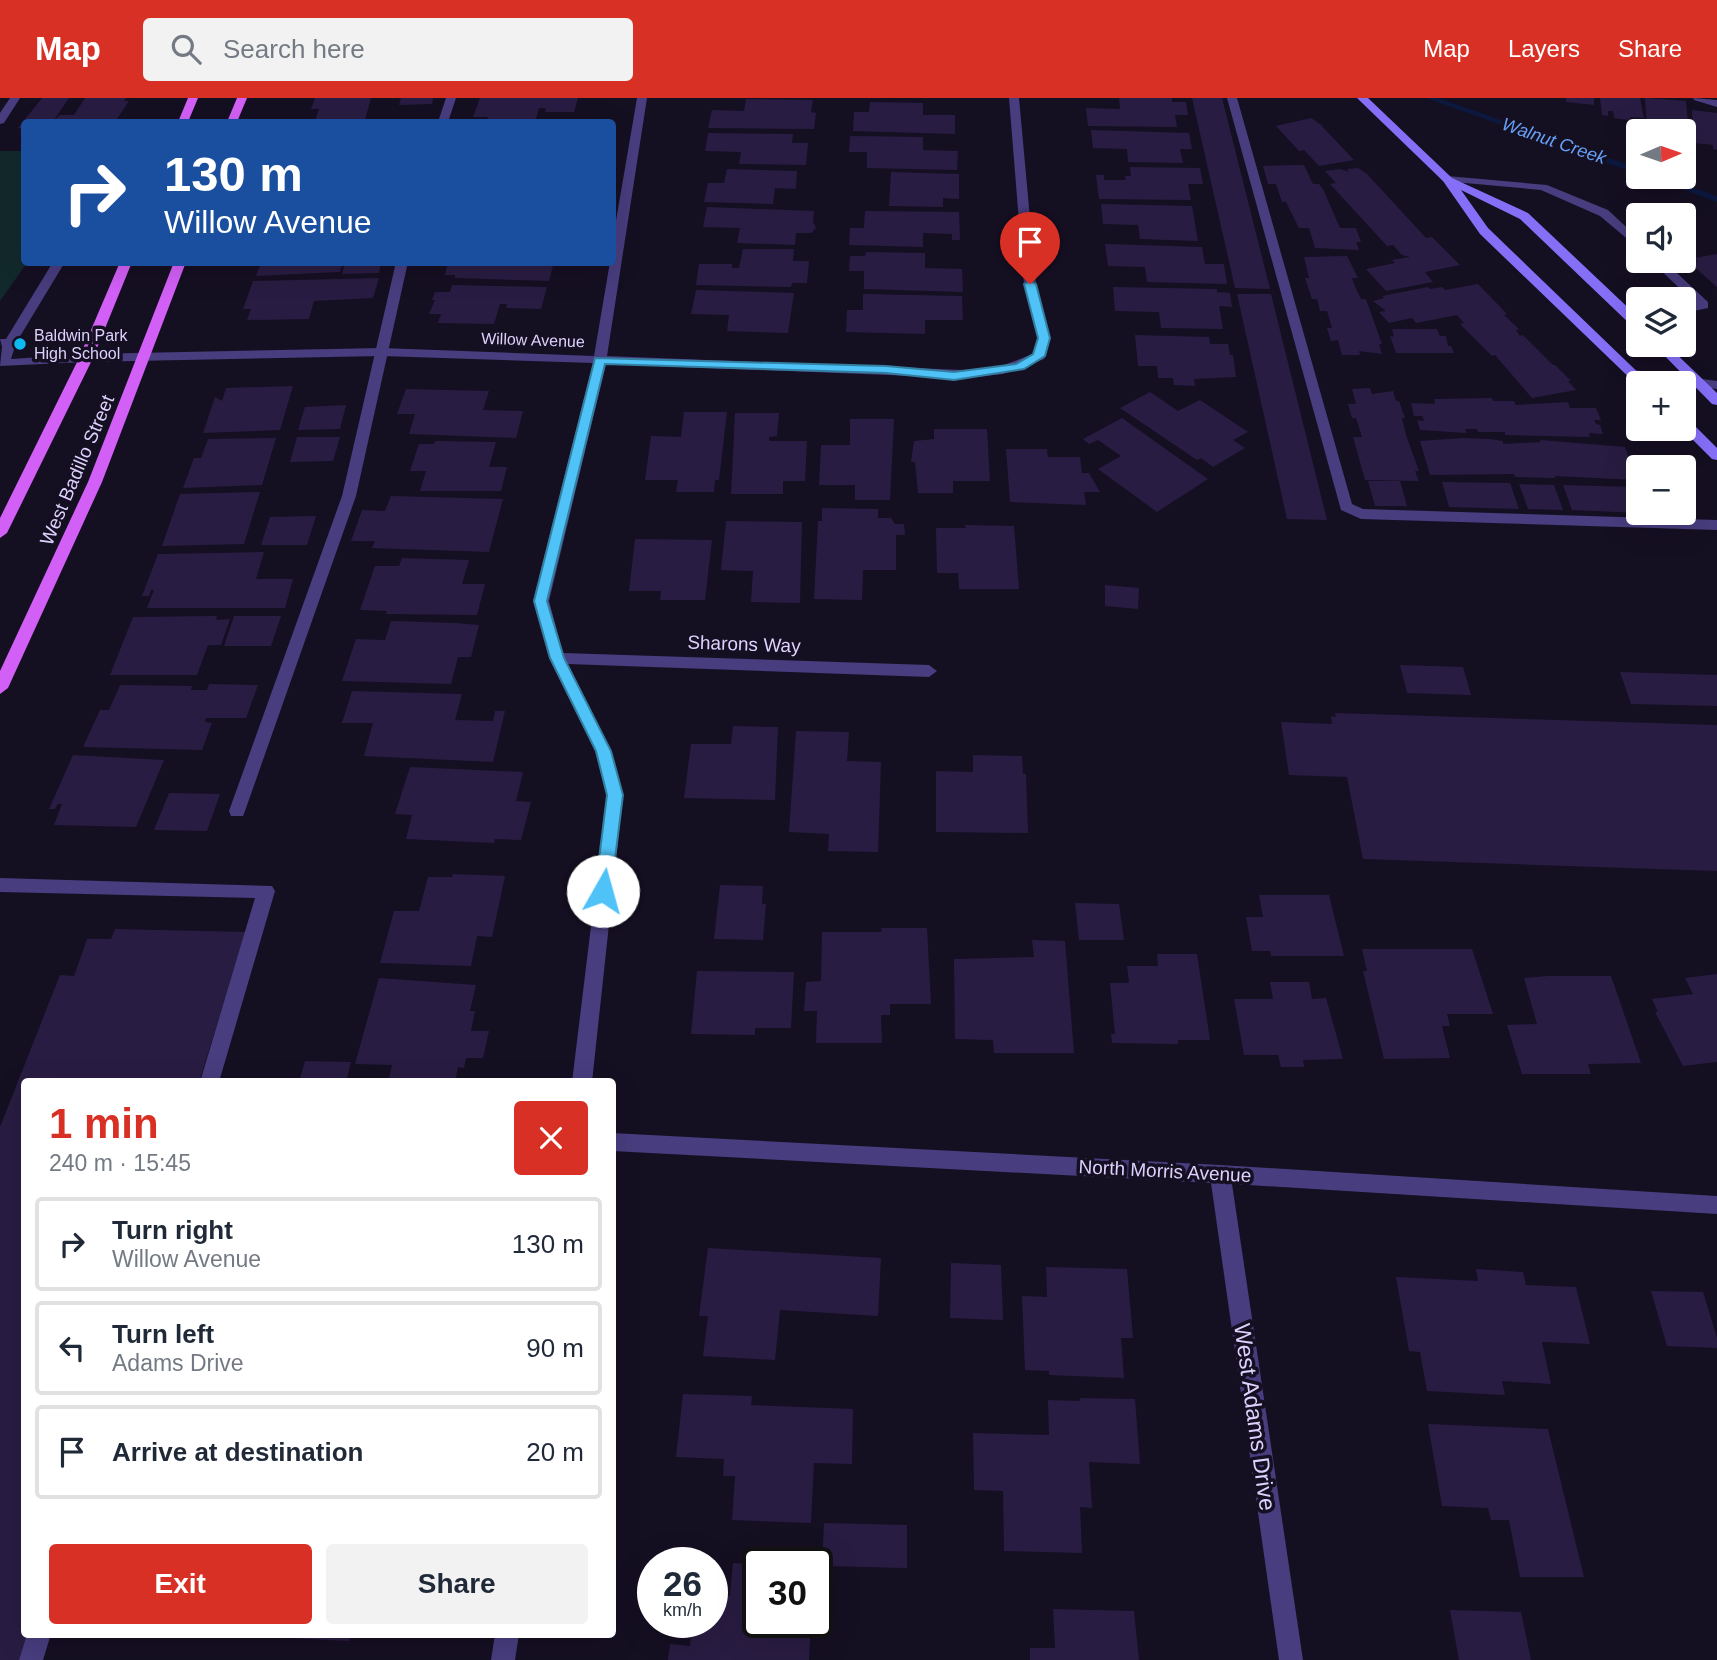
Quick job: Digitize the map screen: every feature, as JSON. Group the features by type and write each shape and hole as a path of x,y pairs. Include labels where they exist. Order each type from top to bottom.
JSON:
{"main road":[{"path":"184,119 193,98"},
{"path":"233,119 242,98"},
{"path":"1362,98 1447,179 1484,230 1631,371"},
{"path":"1447,179 1524,216 1626,311"},
{"name":"West Badillo Street","path":"0,533 86,358 123,266"},
{"name":"West Badillo Street","path":"0,688 95,482 178,266"},
{"path":"1672,357 1717,401"},
{"path":"1696,435 1717,456"}],"street":[{"path":"0,121 15,98"},
{"path":"444,119 452,98"},
{"path":"616,260 642,98"},
{"name":"Willow Avenue","path":"5,343 3,363 145,355 382,352 886,370 954,376 1020,367 1039,356 1044,338 1030,284 1014,98"},
{"path":"1232,98 1346,507 1361,514 1717,525"},
{"path":"1698,98 1717,104"},
{"path":"1447,179 1543,187 1604,213 1626,233"},
{"path":"5,343 56,266"},
{"path":"237,811 349,496 401,266"},
{"path":"582,1078 615,795 603,751 557,658 541,601 600,360 615,266"},
{"path":"1670,273 1685,287"},
{"path":"1696,297 1704,304 1696,306"},
{"path":"1698,382 1717,384"},
{"name":"Sharons Way","path":"557,658 929,671"},
{"path":"0,885 266,891 210,1078"},
{"name":"North Morris Avenue","path":"616,1142 1220,1174 1717,1205"},
{"name":"West Adams Drive","path":"1220,1174 1291,1660"},
{"path":"31,1660 38,1638"},
{"path":"503,1660 506,1638"}],"green space":[{"path":"0,151 21,151 21,266 25,266 0,301"}],"building":[{"path":"42,98 69,98 55,119 25,119"},
{"path":"85,98 126,98 124,101 129,101 117,119 55,119 60,115 74,115"},
{"path":"315,98 371,98 365,119 316,119 319,109 311,109"},
{"path":"401,98 433,98 432,104 399,105"},
{"path":"480,98 578,98 574,112 545,112 546,108 539,108 536,119 473,117"},
{"path":"1119,98 1172,98 1172,102 1186,102 1188,115 1175,115 1177,127 1088,126 1086,108 1120,109"},
{"path":"1192,98 1222,98 1270,289 1235,288"},
{"path":"1566,98 1594,98 1594,105 1566,102"},
{"path":"1600,98 1640,98 1644,118 1614,118 1613,111 1608,111 1608,116 1602,115"},
{"path":"1645,98 1686,101 1688,119 1646,119"},
{"path":"746,99 813,100 811,112 816,113 814,129 708,128 712,110 744,111"},
{"path":"870,102 923,103 923,115 955,115 955,134 853,131 854,112 869,112"},
{"path":"1692,110 1717,113 1717,150 1713,149 1713,145 1696,143 1696,119 1693,119"},
{"path":"1311,118 1354,160 1319,166 1304,150 1299,151 1276,126"},
{"path":"1091,130 1189,133 1192,149 1180,149 1183,163 1128,162 1127,149 1093,148"},
{"path":"708,133 793,134 792,143 808,143 806,165 739,164 741,152 705,151"},
{"path":"850,136 923,137 923,150 958,151 957,170 867,168 867,152 849,152"},
{"path":"1304,165 1313,184 1319,184 1323,189 1340,228 1356,228 1361,242 1356,242 1359,250 1315,248 1309,228 1299,228 1286,202 1282,202 1276,184 1268,184 1263,166"},
{"path":"1130,167 1200,168 1203,184 1188,184 1191,200 1099,199 1096,175 1104,175 1104,180 1126,180 1125,176 1131,176"},
{"path":"1358,168 1367,174 1426,238 1432,237 1460,265 1425,272 1433,282 1386,291 1366,269 1410,257 1402,255 1393,245 1387,246 1330,184 1336,183 1325,171 1340,169 1349,172 1347,169"},
{"path":"727,169 797,171 796,189 775,188 773,204 704,202 708,183 724,183"},
{"path":"891,172 959,174 959,199 943,198 943,207 889,206"},
{"path":"1101,204 1192,206 1198,241 1140,239 1138,225 1103,224"},
{"path":"707,207 814,211 813,222 816,228 811,233 796,233 795,245 737,243 740,228 703,227"},
{"path":"865,211 959,212 960,240 952,240 952,234 923,233 923,247 849,245 850,228 864,228"},
{"path":"1105,244 1202,247 1205,264 1224,264 1227,284 1147,282 1145,267 1108,266"},
{"path":"743,249 794,249 793,261 809,261 807,283 792,283 791,287 696,285 699,264 732,264 732,268 739,268"},
{"path":"866,252 925,253 925,268 962,269 963,292 864,289 864,271 849,271 850,256 865,256"},
{"path":"1717,254 1717,287 1696,268 1696,258"},
{"path":"1347,256 1358,278 1352,278 1354,284 1361,299 1366,299 1382,344 1379,344 1382,354 1359,351 1360,355 1342,355 1338,340 1331,341 1327,328 1332,328 1327,311 1320,311 1317,299 1312,299 1305,278 1309,278 1304,257"},
{"path":"260,266 342,266 340,272 256,276"},
{"path":"344,266 380,266 379,273 342,274"},
{"path":"447,266 553,266 549,281 455,278 455,275 445,275"},
{"path":"379,278 373,298 314,301 309,319 247,320 251,309 243,309 253,281"},
{"path":"1478,284 1507,314 1504,315 1519,329 1516,330 1520,336 1523,335 1555,365 1576,390 1532,398 1495,355 1492,356 1460,324 1464,323 1457,315 1416,323 1412,318 1389,323 1379,312 1386,311 1373,301 1384,298 1382,296 1428,287 1442,287 1445,290"},
{"path":"452,285 547,287 541,309 506,308 507,304 500,304 494,324 438,323 441,314 429,314 435,300 432,300 435,292 450,292"},
{"path":"1113,287 1217,289 1217,292 1230,293 1232,307 1219,306 1223,329 1161,328 1159,312 1115,311"},
{"path":"696,290 794,293 788,333 727,331 729,315 691,314"},
{"path":"863,294 962,296 963,320 925,320 925,334 846,332 847,310 863,310"},
{"path":"1237,294 1271,294 1327,520 1287,519"},
{"path":"1392,329 1437,329 1440,336 1446,336 1448,346 1451,346 1454,353 1396,353 1390,336 1394,337"},
{"path":"1135,335 1209,337 1210,344 1228,344 1230,355 1233,355 1236,377 1194,379 1195,386 1174,385 1173,378 1158,378 1157,366 1138,366"},
{"path":"293,386 280,430 203,433 215,397 222,401 226,388"},
{"path":"1370,388 1372,394 1393,391 1396,401 1399,401 1405,418 1402,418 1406,435 1419,471 1415,471 1419,481 1365,480 1353,437 1362,437 1348,404 1356,404 1352,389"},
{"path":"406,389 489,391 483,410 523,411 516,438 409,434 415,414 397,414"},
{"path":"1150,392 1178,411 1200,400 1248,432 1233,440 1245,448 1213,467 1201,458 1197,460 1120,408"},
{"path":"1492,398 1493,401 1514,401 1516,405 1568,402 1570,408 1596,408 1601,420 1594,420 1600,425 1603,434 1589,433 1590,437 1505,435 1505,432 1478,432 1477,429 1465,429 1467,433 1420,430 1417,420 1424,421 1422,416 1414,416 1411,403 1435,404 1434,399"},
{"path":"346,405 340,429 298,430 305,407"},
{"path":"684,412 727,412 719,480 715,480 714,492 676,492 678,480 645,480 651,436 681,437"},
{"path":"735,413 779,413 777,436 769,437 769,441 807,441 805,481 783,481 783,494 731,494"},
{"path":"1122,418 1208,479 1157,512 1098,469 1121,456 1098,440 1089,444 1083,439"},
{"path":"850,419 894,419 890,500 855,500 855,485 819,485 821,445 850,445"},
{"path":"934,429 987,429 990,481 953,481 953,493 918,493 915,462 911,462 914,441 934,439"},
{"path":"297,437 340,437 333,461 290,462"},
{"path":"276,438 262,485 183,488 194,458 201,458 208,439"},
{"path":"1490,439 1503,441 1503,444 1541,442 1540,440 1625,447 1628,455 1626,479 1515,477 1514,474 1430,475 1420,441"},
{"path":"435,441 496,442 489,467 507,467 501,491 420,491 426,471 410,471 419,444 434,444"},
{"path":"1006,449 1047,449 1048,457 1080,457 1082,473 1089,473 1100,492 1084,492 1086,505 1010,502"},
{"path":"1368,481 1400,481 1407,506 1375,506"},
{"path":"1442,482 1510,483 1519,509 1449,507"},
{"path":"1519,484 1554,485 1563,510 1528,509"},
{"path":"1563,485 1626,487 1626,512 1572,510"},
{"path":"260,492 244,544 162,546 180,494"},
{"path":"391,496 503,499 489,552 372,548 375,541 351,541 362,510 385,511"},
{"path":"822,508 878,509 878,518 891,518 895,524 904,524 905,535 896,535 896,570 863,570 862,600 814,599 818,521 822,521"},
{"path":"316,516 307,545 261,545 270,517"},
{"path":"726,521 802,522 800,603 751,602 753,571 721,570"},
{"path":"965,525 1014,526 1019,589 959,589 958,573 937,573 936,528 966,528"},
{"path":"635,539 712,540 705,600 660,600 661,591 629,591"},
{"path":"264,552 256,579 293,579 285,608 147,608 154,590 151,590 149,596 142,596 158,554"},
{"path":"402,558 469,560 462,584 485,584 477,615 386,614 387,611 360,610 375,566 399,566"},
{"path":"1105,585 1139,588 1138,609 1105,606"},
{"path":"217,616 216,620 230,619 221,645 208,645 197,675 110,675 133,617"},
{"path":"234,616 281,616 271,646 224,646"},
{"path":"391,621 479,625 471,657 458,657 451,684 342,681 356,639 385,640"},
{"path":"1400,665 1463,667 1471,695 1407,693"},
{"path":"1620,672 1717,675 1717,706 1631,704"},
{"path":"209,684 258,685 246,718 206,718 205,722 212,723 202,750 83,747 100,710 109,710 120,685 192,686 191,690 207,690"},
{"path":"352,691 462,694 455,720 493,721 495,711 505,711 493,762 364,756 373,723 342,723"},
{"path":"1335,713 1717,725 1717,871 1363,859 1347,777 1289,775 1281,722 1332,724 1331,716 1336,717"},
{"path":"733,726 778,727 775,800 684,798 691,744 731,744"},
{"path":"796,731 849,732 847,761 881,762 878,852 828,851 829,834 789,832"},
{"path":"73,755 164,760 136,827 54,825 62,804 58,804 55,809 49,809"},
{"path":"973,755 1022,756 1023,774 1026,774 1028,833 936,832 936,771 973,772"},
{"path":"410,767 523,772 516,801 531,802 521,840 495,839 494,843 406,839 412,815 395,814"},
{"path":"169,793 220,794 207,831 154,830"},
{"path":"453,874 505,876 492,937 477,936 471,966 380,963 394,911 419,911 428,877 452,877"},
{"path":"720,885 763,886 762,904 766,904 763,940 714,939"},
{"path":"1259,895 1329,895 1344,956 1271,956 1270,951 1252,951 1246,917 1263,917"},
{"path":"1075,903 1119,904 1124,940 1079,940"},
{"path":"881,928 927,928 931,1004 890,1004 890,1015 881,1015 882,1043 816,1043 817,1011 804,1011 806,982 821,981 822,932 882,932"},
{"path":"115,929 246,932 200,1078 21,1078 21,1638 26,1638 19,1660 0,1660 0,1127 60,975 74,976 87,939 111,939"},
{"path":"1032,940 1065,941 1074,1053 994,1053 993,1040 955,1039 954,959 1034,957"},
{"path":"1362,949 1472,949 1493,1014 1447,1014 1450,1026 1442,1026 1450,1058 1384,1059 1363,971 1367,971"},
{"path":"1157,954 1197,954 1210,1040 1178,1040 1178,1044 1112,1043 1111,1034 1115,1034 1110,983 1129,983 1127,966 1158,966"},
{"path":"697,971 794,972 791,1028 755,1028 755,1035 691,1034"},
{"path":"1717,974 1717,1062 1683,1066 1655,1012 1658,1012 1652,999 1693,994 1685,978"},
{"path":"1611,976 1641,1063 1588,1064 1591,1074 1522,1074 1507,1025 1537,1024 1524,978"},
{"path":"379,978 476,985 470,1011 475,1011 471,1031 489,1031 483,1058 466,1058 464,1068 458,1067 456,1078 389,1078 392,1065 355,1064"},
{"path":"1270,982 1309,982 1312,999 1326,998 1343,1059 1303,1060 1304,1067 1281,1067 1278,1055 1244,1055 1234,999 1273,999"},
{"path":"305,1061 351,1062 347,1078 300,1078"},
{"path":"708,1248 881,1258 878,1316 780,1310 775,1360 703,1356 708,1316 699,1316"},
{"path":"951,1263 1001,1265 1003,1320 950,1318"},
{"path":"1046,1267 1127,1269 1133,1338 1121,1338 1124,1378 1049,1375 1049,1371 1025,1370 1022,1296 1047,1297"},
{"path":"1476,1269 1523,1272 1526,1285 1576,1287 1590,1344 1542,1342 1551,1384 1502,1381 1505,1395 1427,1391 1420,1352 1409,1351 1396,1277 1478,1281"},
{"path":"1651,1291 1703,1292 1717,1338 1717,1348 1667,1346"},
{"path":"683,1394 752,1396 751,1405 853,1409 852,1464 814,1463 811,1523 732,1520 735,1476 723,1476 724,1459 676,1457"},
{"path":"1080,1398 1135,1399 1140,1464 1089,1462 1092,1508 1080,1507 1082,1553 1004,1551 1003,1491 974,1490 973,1433 1049,1435 1048,1400 1080,1401"},
{"path":"1428,1424 1548,1429 1584,1577 1520,1577 1509,1520 1491,1520 1488,1508 1442,1506"},
{"path":"824,1523 907,1525 907,1568 833,1566 833,1547 823,1547"},
{"path":"733,1563 742,1563 742,1638 810,1638 809,1660 668,1660 670,1644 690,1646 691,1638 728,1638"},
{"path":"1053,1609 1134,1611 1139,1660 1030,1660 1030,1648 1055,1648"},
{"path":"1450,1610 1521,1612 1531,1660 1459,1660"},
{"path":"290,1638 350,1638 349,1641"}],"waterway":[{"name":"Walnut Creek","path":"1430,98 1626,167"},
{"name":"Walnut Creek","path":"1689,189 1717,199"}],"place":[{"name":"Baldwin Park High School","path":"20,344"}],"route":[{"path":"603,891 615,795 603,751 557,658 541,601 600,360 886,370 954,376 1020,367 1039,356 1044,338 1030,284"}]}
